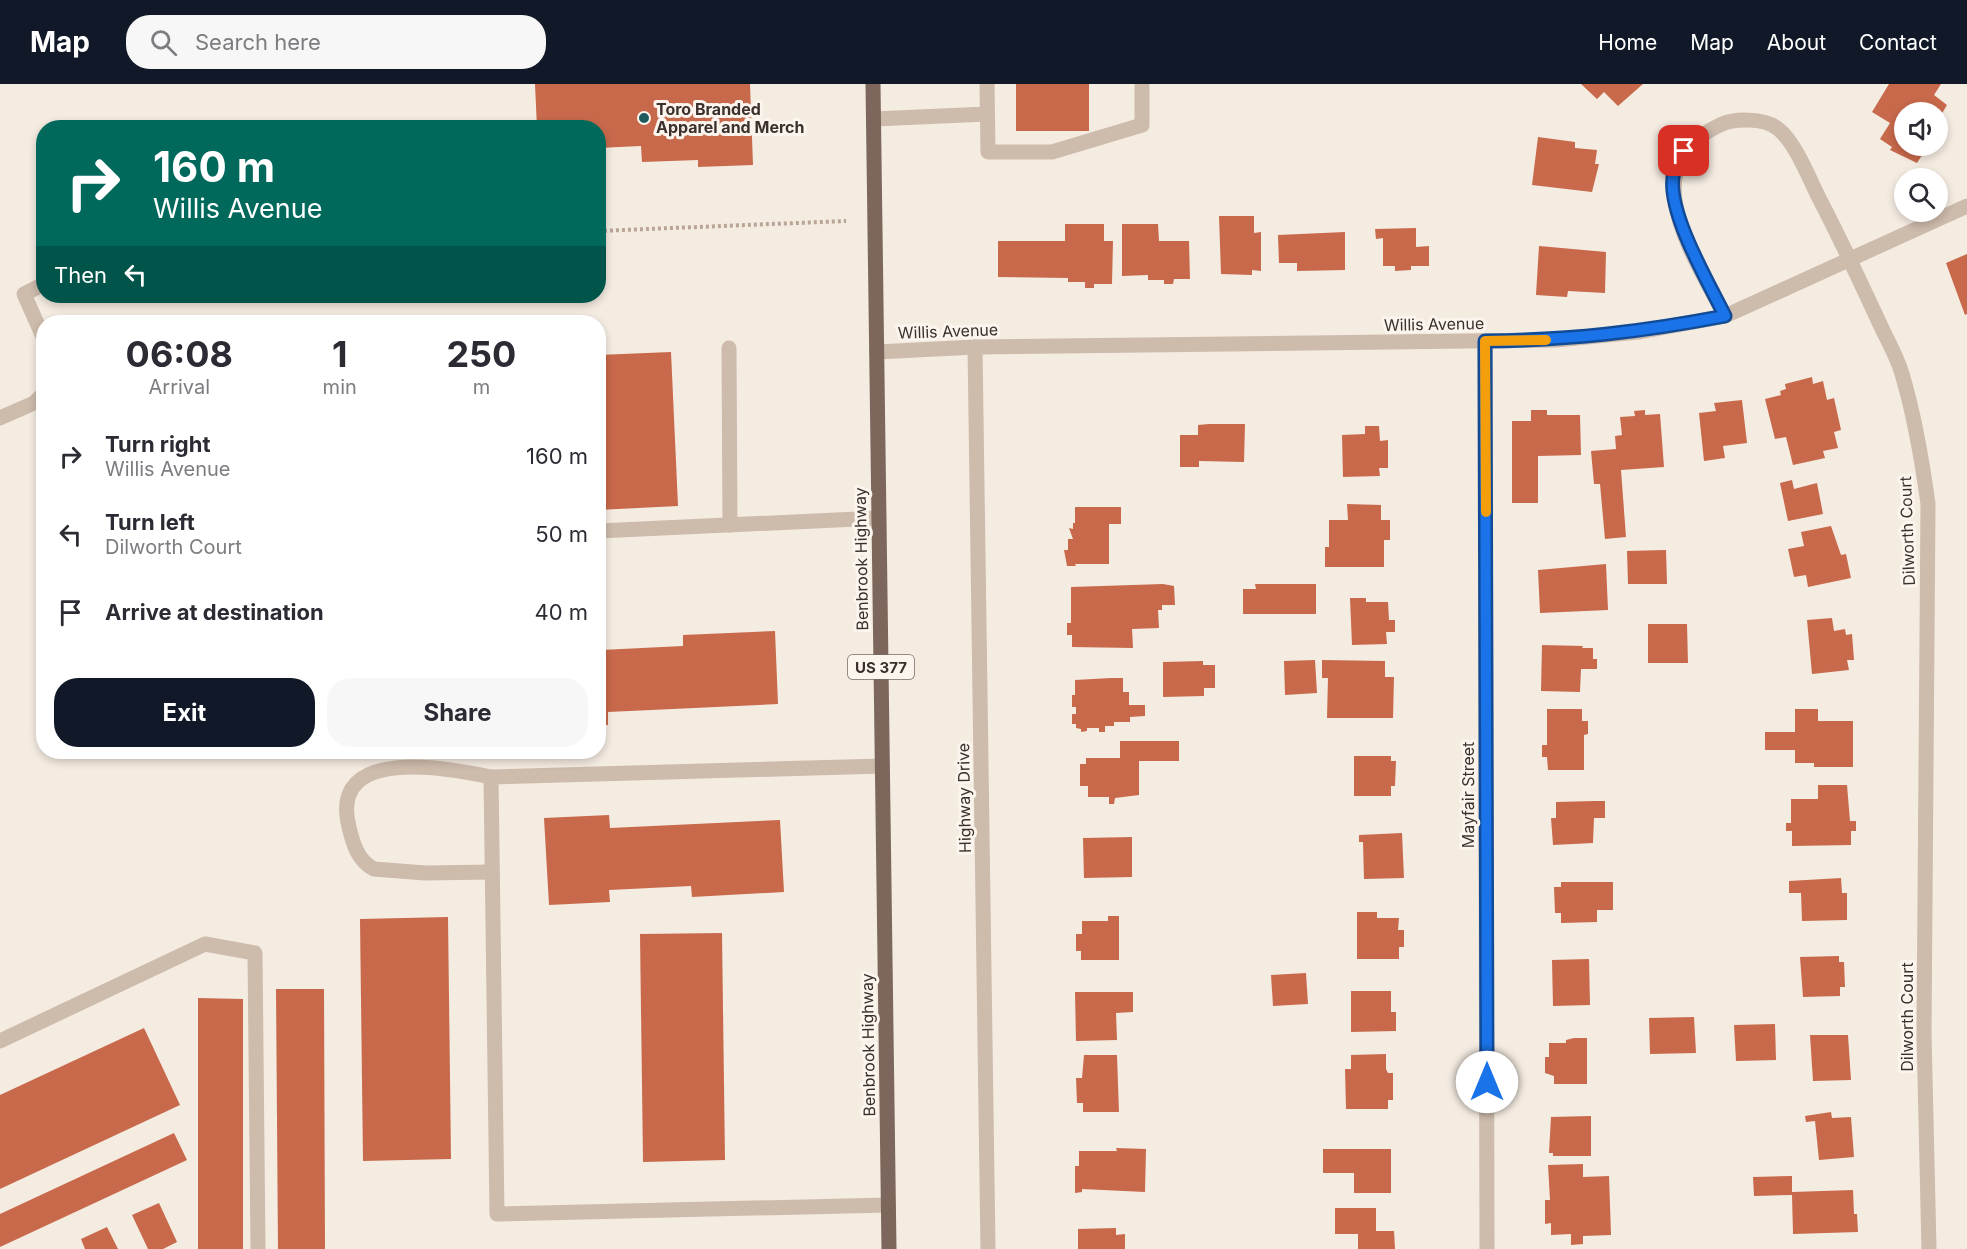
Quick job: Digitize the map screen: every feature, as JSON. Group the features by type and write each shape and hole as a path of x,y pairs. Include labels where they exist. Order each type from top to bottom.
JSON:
{"main road":[{"name":"Benbrook Highway","path":"873,84 889,1249"}],"street":[{"path":"987,84 988,152 1052,152 1143,125 1142,84"},
{"path":"874,119 987,114"},
{"name":"Dilworth Court","path":"1725,316 1687,240 1674,197 1673,174 1684,151 1705,132 1727,121 1760,121 1777,128 1796,152 1851,259 1902,372 1920,442 1928,504 1924,1033 1929,1249"},
{"name":"Willis Avenue","path":"877,352 975,347 1556,340 1638,332 1725,316 1967,206"},
{"path":"36,288 24,294 36,321"},
{"name":"Mayfair Street","path":"1485,341 1487,1249"},
{"name":"Highway Drive","path":"975,347 988,1249"},
{"path":"729,348 730,525"},
{"path":"0,418 36,401"},
{"path":"606,531 879,518"},
{"path":"492,872 425,873 374,869 359,856 347,819 353,789 363,777 378,770 393,767 461,771 491,777 882,766"},
{"path":"491,777 497,1214 888,1205"},
{"path":"0,1041 205,944 255,953 258,1249"}],"path":[{"path":"606,231 846,221"}],"building":[{"name":"Toro Branded Apparel and Merch","path":"535,84 750,84 753,165 698,167 698,160 642,162 641,146 606,148 606,120 537,120"},
{"path":"1016,84 1089,84 1089,131 1016,131"},
{"path":"1581,84 1643,84 1618,106 1604,92 1597,99"},
{"path":"1889,84 1941,84 1934,95 1943,102 1894,102 1894,152 1890,150 1892,147 1880,139 1890,123 1872,112"},
{"path":"1538,137 1575,142 1575,148 1597,150 1595,164 1599,164 1592,192 1532,185"},
{"path":"1902,156 1922,156 1917,163"},
{"path":"1219,216 1254,216 1254,233 1261,232 1261,271 1252,270 1252,275 1221,274"},
{"path":"1065,224 1104,224 1104,241 1113,241 1112,284 1094,284 1094,288 1085,288 1085,282 1068,282 1068,278 998,277 998,241 1065,241"},
{"path":"1122,224 1158,224 1159,241 1189,241 1190,279 1174,279 1173,284 1164,284 1164,280 1148,280 1148,275 1122,276"},
{"path":"1416,228 1416,247 1429,246 1429,266 1411,266 1411,270 1395,271 1395,266 1383,266 1383,238 1376,239 1375,229"},
{"path":"1345,232 1345,270 1297,271 1297,263 1279,263 1278,235"},
{"path":"1539,246 1606,252 1605,293 1568,291 1567,297 1536,295"},
{"path":"1967,254 1967,314 1965,315 1946,263"},
{"path":"671,352 678,506 606,510 606,355"},
{"path":"1812,377 1813,384 1823,381 1827,400 1834,398 1841,430 1834,432 1838,448 1823,451 1825,458 1793,465 1786,437 1775,439 1765,399 1781,395 1780,391 1786,389 1785,384"},
{"path":"1742,400 1747,443 1723,446 1725,458 1704,461 1699,413 1716,411 1714,403"},
{"path":"1531,410 1547,410 1547,415 1580,415 1581,455 1538,456 1538,503 1512,503 1512,421 1531,421"},
{"path":"1645,410 1645,415 1660,414 1664,467 1621,470 1626,537 1605,539 1600,484 1594,484 1591,451 1616,449 1615,436 1622,435 1620,417 1635,416 1634,411"},
{"path":"1245,424 1244,462 1199,461 1199,467 1180,467 1180,435 1198,435 1198,425"},
{"path":"1365,426 1379,426 1380,441 1388,440 1388,468 1379,468 1380,476 1343,477 1342,435 1365,434"},
{"path":"1792,480 1794,489 1817,483 1823,514 1788,521 1780,483"},
{"path":"1347,504 1381,505 1381,520 1390,520 1390,540 1384,540 1384,567 1325,567 1325,547 1329,547 1329,520 1348,520"},
{"path":"1075,507 1121,507 1121,524 1109,524 1109,564 1067,566 1064,550 1068,550 1068,539 1073,539 1069,528 1073,529 1073,523 1075,523"},
{"path":"1831,526 1841,555 1846,554 1851,578 1808,587 1806,575 1794,577 1788,549 1804,546 1801,532"},
{"path":"1666,550 1667,584 1628,584 1627,551"},
{"path":"1606,564 1608,610 1540,613 1538,570"},
{"path":"1163,584 1174,586 1175,605 1162,605 1162,610 1158,610 1159,628 1132,629 1133,648 1072,647 1072,635 1067,635 1067,623 1071,623 1071,587"},
{"path":"1255,584 1316,584 1316,614 1243,614 1243,589 1256,589"},
{"path":"1350,598 1366,598 1366,602 1388,602 1389,620 1395,620 1395,632 1386,632 1387,644 1352,645"},
{"path":"1832,618 1834,631 1845,629 1846,635 1852,634 1854,660 1847,660 1849,670 1812,674 1807,620"},
{"path":"1648,624 1687,624 1688,663 1648,663"},
{"path":"775,631 778,704 608,712 608,725 606,725 606,650 683,646 683,635"},
{"path":"1542,645 1593,648 1593,659 1597,659 1597,669 1581,669 1580,692 1541,691"},
{"path":"1315,660 1317,693 1285,695 1284,661"},
{"path":"1322,660 1385,661 1385,677 1394,677 1393,718 1327,718 1328,678 1322,678"},
{"path":"1203,661 1203,665 1215,665 1215,688 1204,688 1204,696 1163,697 1163,662"},
{"path":"1123,678 1123,692 1129,692 1129,705 1145,705 1145,716 1130,717 1130,722 1114,722 1114,726 1105,726 1105,732 1099,732 1099,728 1087,728 1087,731 1081,732 1081,729 1076,728 1076,724 1072,724 1072,714 1076,714 1076,707 1072,707 1075,680"},
{"path":"1547,709 1582,709 1582,721 1588,721 1588,734 1584,735 1584,770 1548,770 1547,757 1542,757 1542,745 1547,745"},
{"path":"1795,709 1818,709 1818,721 1853,721 1853,767 1814,767 1814,763 1795,763 1795,750 1765,750 1765,732 1795,732"},
{"path":"1120,741 1179,741 1179,761 1139,761 1139,795 1115,798 1114,804 1109,804 1109,797 1088,797 1088,786 1080,786 1080,764 1086,764 1086,758 1120,758"},
{"path":"1354,756 1391,756 1391,761 1396,761 1395,786 1391,786 1391,796 1354,796"},
{"path":"1818,785 1847,785 1850,821 1856,821 1856,831 1851,831 1851,845 1792,846 1792,831 1786,831 1786,823 1791,823 1791,799 1818,799"},
{"path":"1605,801 1605,818 1594,818 1593,843 1553,845 1551,818 1556,818 1556,802"},
{"path":"609,815 610,828 780,820 784,892 692,897 691,886 609,890 610,902 549,905 544,818"},
{"path":"1402,833 1404,878 1364,879 1363,842 1359,842 1359,835"},
{"path":"1132,837 1132,877 1084,878 1083,838"},
{"path":"1841,878 1842,893 1847,893 1847,920 1802,921 1801,893 1789,893 1789,881"},
{"path":"1561,882 1613,882 1613,910 1597,910 1597,922 1561,923 1561,913 1555,913 1554,887 1561,887"},
{"path":"1357,912 1377,912 1377,918 1399,918 1398,930 1404,930 1404,947 1399,947 1399,959 1357,959"},
{"path":"1108,916 1119,916 1119,960 1081,960 1081,951 1076,951 1076,934 1082,934 1082,921 1108,921"},
{"path":"448,917 451,1159 363,1161 360,919"},
{"path":"722,933 725,1160 643,1162 640,934"},
{"path":"1839,956 1839,962 1844,962 1845,987 1840,987 1840,996 1803,997 1800,957"},
{"path":"1589,959 1590,1005 1553,1006 1552,960"},
{"path":"1306,973 1308,1004 1273,1006 1271,975"},
{"path":"276,989 324,989 325,1249 278,1249"},
{"path":"1351,991 1391,991 1391,1012 1396,1012 1396,1031 1351,1032"},
{"path":"1075,992 1133,992 1133,1012 1116,1013 1117,1040 1076,1041"},
{"path":"198,998 243,999 243,1249 198,1249"},
{"path":"1694,1017 1696,1053 1650,1054 1649,1018"},
{"path":"1775,1024 1776,1060 1736,1061 1734,1025"},
{"path":"144,1028 180,1105 0,1189 0,1095"},
{"path":"1810,1035 1848,1035 1851,1080 1813,1081"},
{"path":"1587,1038 1587,1084 1554,1084 1554,1076 1545,1073 1545,1057 1549,1057 1549,1043 1566,1043 1566,1040"},
{"path":"1386,1054 1386,1069 1388,1073 1393,1073 1393,1100 1388,1100 1388,1109 1346,1109 1345,1069 1351,1069 1351,1055"},
{"path":"1084,1055 1117,1055 1119,1112 1083,1112 1083,1103 1077,1103 1076,1078 1082,1078"},
{"path":"1831,1112 1832,1118 1851,1117 1854,1157 1819,1160 1815,1121 1806,1122 1805,1116"},
{"path":"1591,1116 1591,1156 1553,1156 1553,1153 1549,1153 1551,1117"},
{"path":"174,1133 187,1160 0,1247 0,1214"},
{"path":"1116,1148 1146,1149 1145,1192 1082,1189 1082,1192 1075,1193 1075,1166 1079,1166 1079,1151 1117,1151"},
{"path":"1323,1149 1391,1149 1391,1193 1354,1193 1354,1173 1323,1173"},
{"path":"1583,1164 1583,1177 1609,1176 1611,1235 1583,1236 1583,1244 1571,1245 1571,1234 1551,1235 1551,1223 1545,1224 1545,1200 1550,1200 1548,1165"},
{"path":"1792,1176 1792,1192 1853,1190 1854,1214 1857,1214 1858,1232 1793,1234 1792,1195 1754,1196 1753,1177"},
{"path":"159,1203 177,1242 163,1249 148,1249 132,1215"},
{"path":"1335,1208 1376,1208 1376,1231 1394,1231 1395,1249 1358,1249 1358,1234 1335,1234"},
{"path":"107,1227 118,1249 85,1249 81,1239"},
{"path":"1116,1228 1116,1235 1125,1234 1125,1249 1078,1249 1078,1229"}],"slow traffic":[{"path":"1486,512 1485,341 1546,340"}],"place":[{"name":"Toro Branded Apparel and Merch","path":"644,118"}],"route":[{"path":"1487,1082 1485,341 1556,340 1638,332 1725,316 1687,240 1674,197 1673,174 1684,151"}]}
